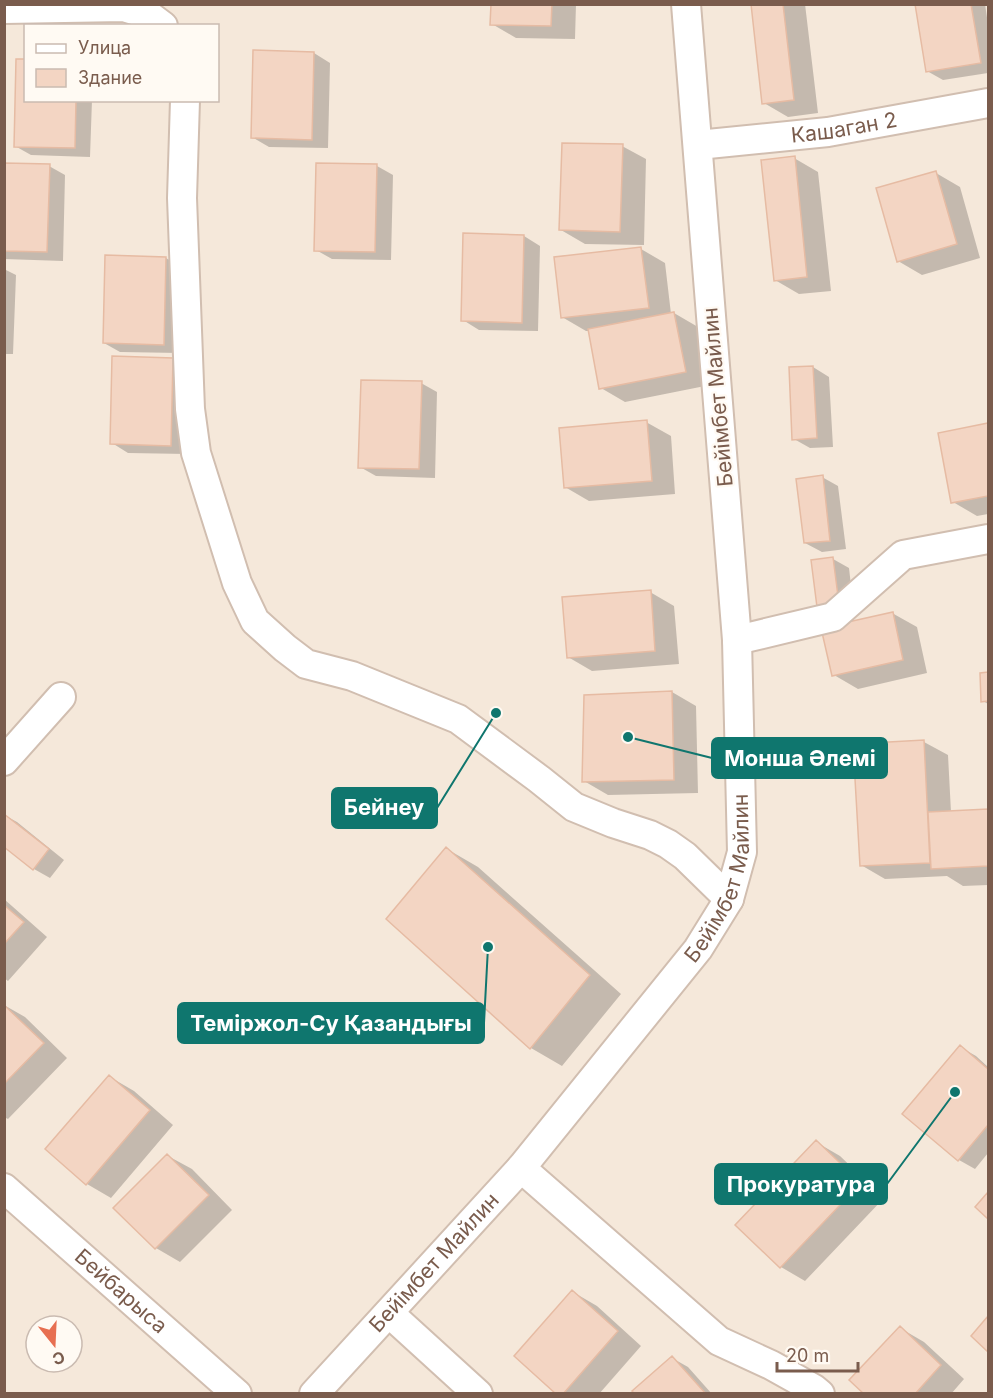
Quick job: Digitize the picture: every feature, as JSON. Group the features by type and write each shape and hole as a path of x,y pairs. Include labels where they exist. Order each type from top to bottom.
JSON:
{"street":[{"name":"Бейімбет Майлин","path":"314,1394 521,1168 698,949 729,899 742,852 737,639 686,4"},
{"path":"4,9 124,7 147,14 160,24"},
{"path":"185,102 182,198 190,409 196,453 237,583 255,621 306,664 352,676 458,719 574,807 668,844 685,856 729,899"},
{"name":"Кашаган 2","path":"698,145 828,132 988,103"},
{"path":"737,639 833,617 903,555 988,539"},
{"path":"4,761 61,697"},
{"path":"521,1168 720,1341 771,1365 820,1394"},
{"name":"Бейбарыса","path":"4,1188 237,1394"},
{"path":"389,1312 478,1394"}],"shaded area":[{"path":"5,5 988,5 988,1393 5,1393"}],"building":[{"path":"491,4 552,4 551,26 490,25"},
{"path":"751,4 783,4 794,100 762,104"},
{"path":"915,4 971,4 981,63 926,72"},
{"path":"253,50 314,52 312,140 251,138"},
{"path":"16,59 24,59 24,102 76,102 75,148 14,147"},
{"path":"562,143 623,144 620,232 559,230"},
{"path":"795,156 807,277 774,281 761,160"},
{"path":"4,163 50,164 47,252 4,251"},
{"path":"316,163 377,164 375,252 314,251"},
{"path":"936,171 957,244 897,262 876,188"},
{"path":"463,233 524,235 522,323 461,321"},
{"path":"641,247 649,308 561,318 554,257"},
{"path":"105,255 166,257 164,345 103,343"},
{"path":"674,312 686,372 599,389 588,329"},
{"path":"112,356 173,358 171,446 110,444"},
{"path":"813,366 817,438 792,440 789,367"},
{"path":"361,380 422,381 419,469 358,468"},
{"path":"647,420 652,481 564,488 559,428"},
{"path":"988,423 988,496 951,503 938,433"},
{"path":"823,475 830,541 804,543 796,479"},
{"path":"833,557 839,604 817,607 811,560"},
{"path":"651,590 655,651 567,658 562,597"},
{"path":"893,612 903,660 832,676 821,628"},
{"path":"988,672 988,701 981,702 980,673"},
{"path":"672,691 674,780 582,782 584,695"},
{"path":"924,740 930,863 860,866 853,744"},
{"path":"988,809 988,866 931,869 928,812"},
{"path":"4,814 49,849 33,870 4,847"},
{"path":"446,847 590,975 530,1049 386,919"},
{"path":"4,905 24,922 4,944"},
{"path":"4,1005 44,1043 4,1084"},
{"path":"960,1045 988,1069 988,1125 958,1161 902,1114"},
{"path":"109,1075 150,1110 86,1185 45,1149"},
{"path":"816,1140 861,1183 780,1268 735,1225"},
{"path":"167,1154 209,1195 155,1249 113,1208"},
{"path":"988,1192 988,1219 975,1207"},
{"path":"572,1290 618,1331 563,1394 556,1394 514,1356"},
{"path":"988,1316 988,1352 971,1336"},
{"path":"900,1326 941,1365 915,1394 864,1394 849,1380"},
{"path":"672,1356 706,1394 635,1394 632,1391"}],"place":[{"name":"Бейнеу","path":"496,713"},
{"name":"Монша Әлемі","path":"628,737"},
{"name":"Теміржол-Су Қазандығы","path":"488,947"},
{"name":"Прокуратура","path":"955,1092"}]}
